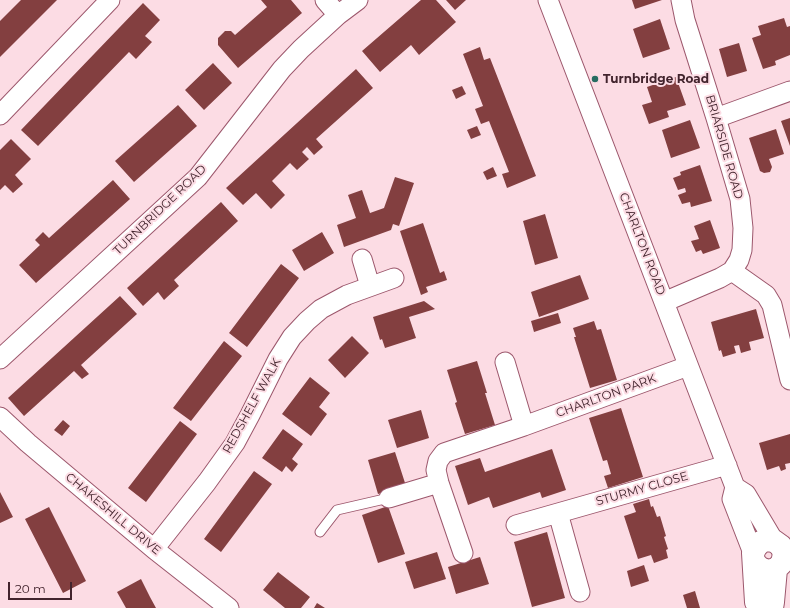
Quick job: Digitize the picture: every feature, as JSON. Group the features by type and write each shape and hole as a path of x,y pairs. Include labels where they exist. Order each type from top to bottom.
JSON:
{"street":[{"path":"0,115 110,0"},
{"path":"325,0 338,15"},
{"name":"TURNBRIDGE ROAD","path":"0,359 198,177 282,69 301,49 338,15 358,0"},
{"name":"CHARLTON ROAD","path":"548,0 735,487 746,494 782,554"},
{"name":"BRIARSIDE ROAD","path":"682,0 685,20 740,199 743,228 742,250 739,260 732,271"},
{"path":"716,118 790,91"},
{"path":"362,259 370,286"},
{"path":"664,302 720,278 732,271 766,295 772,305 790,380"},
{"name":"REDSHELF WALK","path":"154,549 207,482 235,443 278,358 292,337 321,309 347,295 394,278"},
{"path":"505,362 524,426"},
{"name":"CHARLTON PARK","path":"463,553 436,470 438,460 444,453 524,426 688,366"},
{"name":"CHAKESHILL DRIVE","path":"0,417 28,443 154,549 229,608"},
{"name":"STURMY CLOSE","path":"516,525 726,465"},
{"path":"389,498 439,483"},
{"name":"CHARLTON ROAD","path":"735,487 732,499 754,557 756,602 759,608"},
{"path":"558,513 580,592"},
{"path":"767,540 782,554 768,571 760,568 754,557 756,547 761,542 767,540"},
{"path":"772,608 782,554"}],"lane":[{"path":"320,532 337,510 389,498"}],"building":[{"path":"21,0 57,0 0,57 0,21"},
{"path":"261,0 291,0 302,13 238,68 218,45 218,38 225,31 231,31 235,35 267,7"},
{"path":"421,0 436,0 456,22 419,55 411,45 380,72 362,51"},
{"path":"446,0 466,0 455,10"},
{"path":"632,0 662,0 635,9"},
{"path":"143,3 160,20 145,36 152,42 136,59 129,52 38,146 21,130"},
{"path":"784,18 787,27 790,26 790,55 775,61 776,65 763,69 752,38 761,35 758,26"},
{"path":"660,19 670,49 643,58 633,29"},
{"path":"739,43 747,71 727,77 719,49"},
{"path":"480,47 484,60 490,58 536,176 507,188 502,174 509,172 489,121 481,124 475,109 483,106 463,54"},
{"path":"213,63 232,83 204,110 185,90"},
{"path":"356,69 373,88 316,139 323,147 314,155 307,147 302,152 309,159 297,170 290,163 272,181 285,195 271,209 256,193 243,205 226,188"},
{"path":"676,77 686,105 667,111 669,117 649,124 642,105 652,102 647,87"},
{"path":"462,86 466,94 456,99 452,90"},
{"path":"178,105 197,126 134,182 115,161"},
{"path":"790,118 790,146 781,121"},
{"path":"690,120 700,148 671,158 662,130"},
{"path":"477,126 481,135 471,139 467,130"},
{"path":"776,129 784,154 769,159 772,167 770,172 764,173 760,171 749,138"},
{"path":"11,139 31,159 15,175 23,184 13,193 5,185 0,190 0,150"},
{"path":"700,165 712,201 691,207 690,202 682,204 678,195 686,192 685,188 678,190 673,178 681,175 680,172"},
{"path":"493,167 497,176 487,180 483,172"},
{"path":"395,177 414,183 399,226 393,224 391,230 344,247 337,225 356,218 348,195 362,190 370,213 384,208"},
{"path":"113,180 130,199 36,283 19,265 40,245 35,240 43,232 49,238"},
{"path":"221,202 238,221 174,280 179,286 164,300 158,292 143,306 127,288"},
{"path":"545,214 558,258 535,265 523,221"},
{"path":"710,220 720,248 703,254 701,250 696,252 691,241 699,239 694,226"},
{"path":"423,223 440,273 444,271 447,280 426,287 428,292 421,295 400,231"},
{"path":"322,232 334,253 304,271 292,250"},
{"path":"281,264 299,278 247,347 229,333"},
{"path":"580,275 589,299 539,317 531,292"},
{"path":"120,296 137,314 81,365 89,374 82,379 74,371 24,416 8,398"},
{"path":"424,301 435,309 409,317 416,338 385,348 382,339 380,340 373,317"},
{"path":"756,309 764,338 749,342 751,350 741,353 739,345 734,346 736,353 723,357 721,350 719,351 711,322"},
{"path":"558,313 561,323 534,332 531,321"},
{"path":"594,321 597,330 601,329 617,380 590,388 574,337 576,337 573,328"},
{"path":"352,336 369,353 345,378 328,360"},
{"path":"224,341 242,356 191,421 173,408"},
{"path":"477,361 495,425 465,434 455,403 457,402 447,370"},
{"path":"310,377 330,393 319,407 327,414 311,436 282,414"},
{"path":"621,408 643,477 608,488 604,476 611,474 607,460 603,461 589,418"},
{"path":"421,410 429,438 397,448 388,420"},
{"path":"63,420 70,426 62,436 54,430"},
{"path":"180,421 197,434 146,502 128,488"},
{"path":"283,429 303,444 292,459 298,464 292,472 286,466 282,472 262,458"},
{"path":"790,434 790,463 785,464 786,469 781,471 779,466 767,470 759,443"},
{"path":"552,449 566,490 542,498 540,492 493,508 489,497 468,505 455,466 480,458 485,472"},
{"path":"395,452 406,486 378,494 368,460"},
{"path":"254,471 272,484 221,552 204,539"},
{"path":"0,492 13,517 0,523"},
{"path":"649,499 651,507 653,506 657,517 660,516 668,549 666,550 668,558 654,563 651,555 638,559 624,516 636,512 633,504"},
{"path":"388,506 405,554 378,563 362,515"},
{"path":"49,507 86,581 63,593 25,519"},
{"path":"547,532 565,598 532,607 514,542"},
{"path":"437,552 446,579 414,589 405,562"},
{"path":"480,557 489,584 456,594 448,567"},
{"path":"644,565 649,581 631,587 627,571"},
{"path":"278,572 310,597 301,608 285,608 263,590"},
{"path":"141,579 156,608 126,608 117,592"},
{"path":"695,591 700,608 687,608 683,595"},
{"path":"317,603 325,608 314,608"}],"place":[{"name":"Turnbridge Road","path":"595,79"}]}
